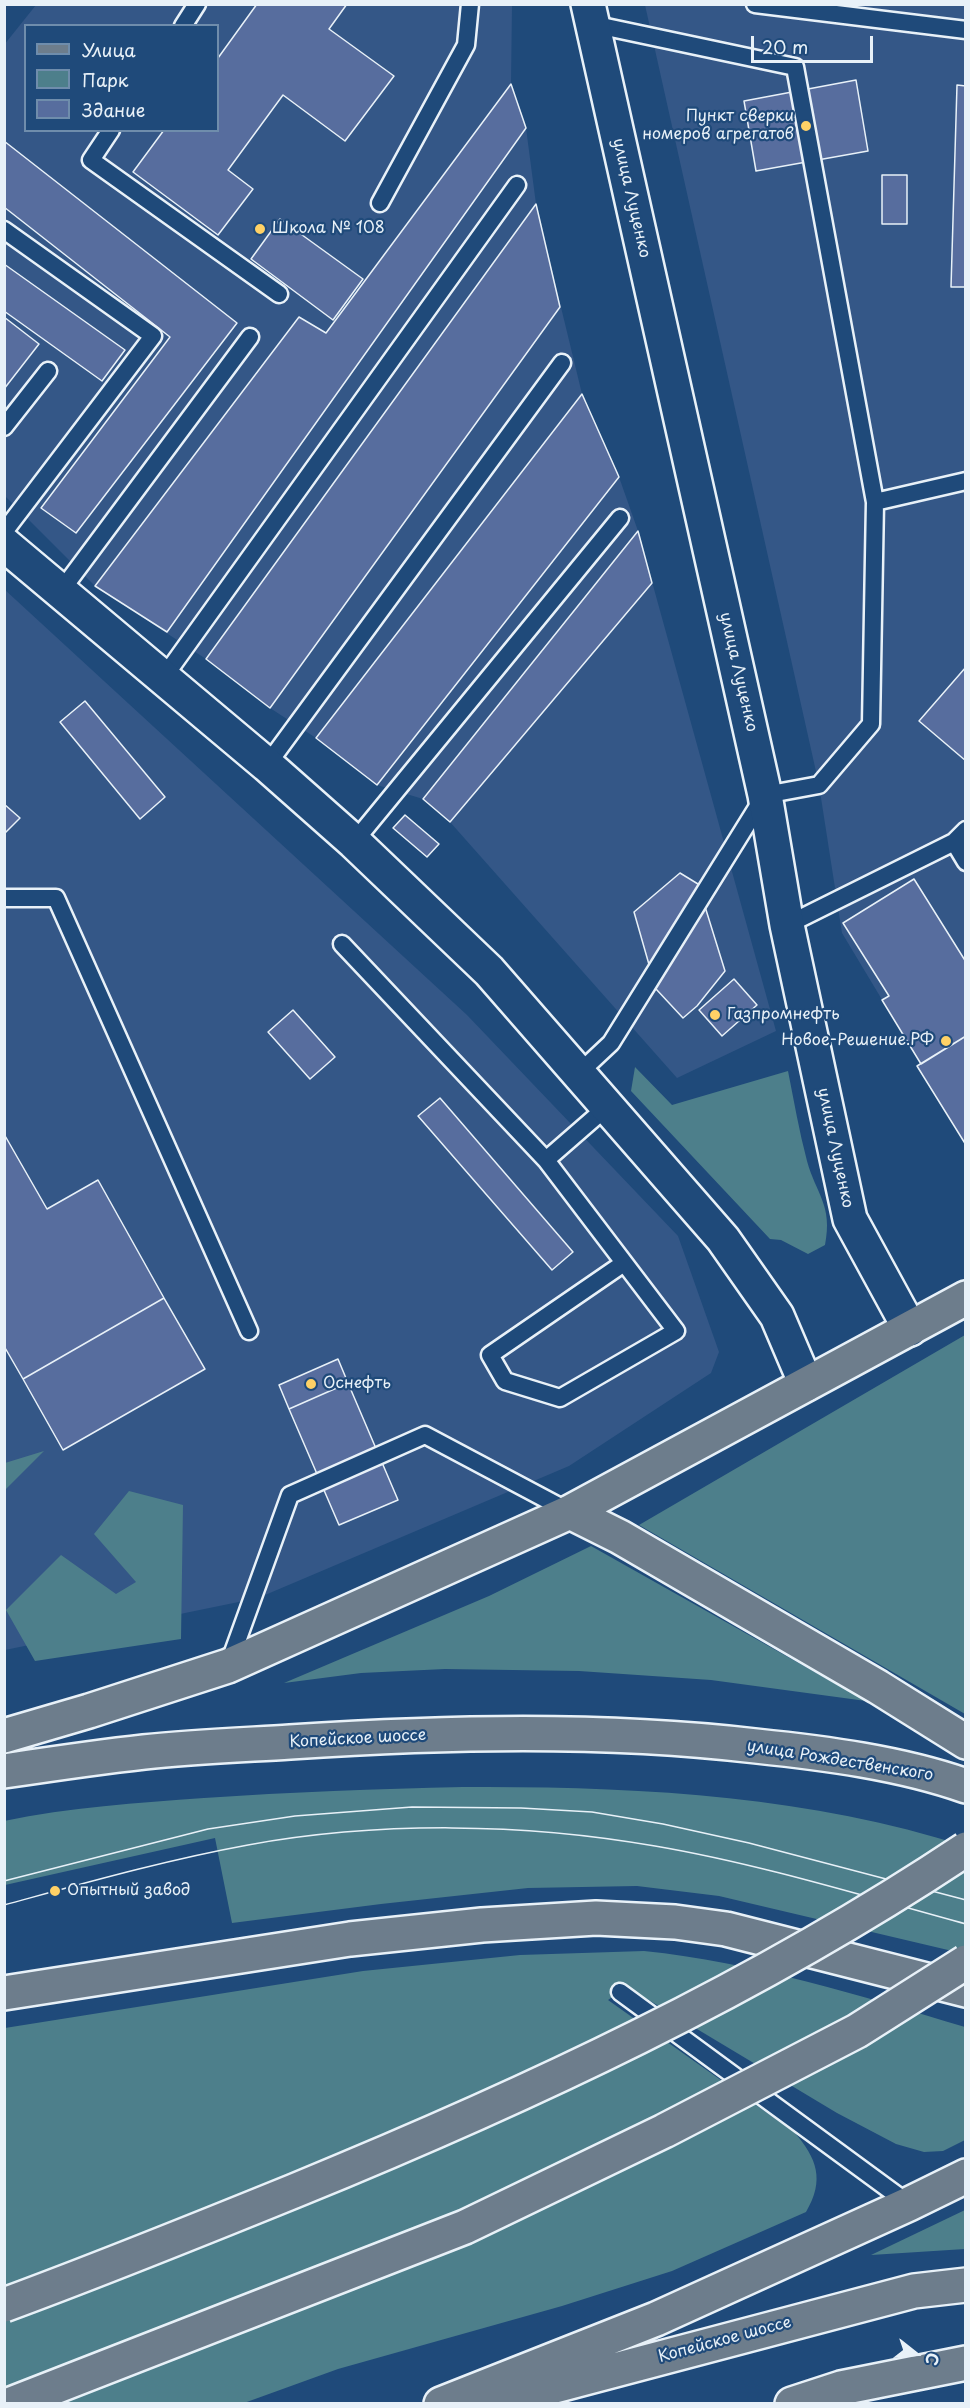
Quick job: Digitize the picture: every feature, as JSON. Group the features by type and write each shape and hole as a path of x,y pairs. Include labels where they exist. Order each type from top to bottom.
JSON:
{"main road":[{"path":"4,1736 228,1666 570,1512 966,1298"},
{"path":"570,1512 620,1537 847,1669 966,1742"},
{"name":"Копейское шоссе","path":"4,1771 145,1752 400,1735 590,1733 714,1741"},
{"name":"улица Рождественского","path":"714,1741 841,1758 943,1778 966,1786"},
{"path":"4,2305 118,2263 421,2139 604,2055 762,1971 910,1886 966,1849"},
{"path":"4,1993 350,1939 482,1925 596,1918 675,1922 726,1929 966,1990"},
{"path":"10,2403 465,2227 664,2131 847,2036 966,1962"},
{"path":"441,2403 656,2319 966,2176"},
{"name":"Копейское шоссе","path":"487,2403 914,2291 966,2285"},
{"path":"792,2403 841,2388 966,2363"}],"street":[{"name":"улица Луценко","path":"590,14 765,795 787,925 850,1219 910,1329"},
{"path":"4,544 267,765 354,842 489,970 729,1249 777,1316 806,1383"}],"lane":[{"path":"184,24 197,4"},
{"path":"380,203 466,45 470,4"},
{"path":"755,4 966,30"},
{"path":"579,1073 611,1043 765,795 819,785 871,724 876,502 795,67 590,14"},
{"path":"110,132 91,160 279,294"},
{"path":"164,677 517,185"},
{"path":"4,230 153,336 4,532"},
{"path":"61,591 250,337"},
{"path":"267,765 562,363"},
{"path":"4,427 48,371"},
{"path":"876,502 966,481"},
{"path":"354,842 620,518"},
{"path":"787,925 960,836 966,862"},
{"path":"4,898 56,897 249,1331"},
{"path":"342,944 546,1160 676,1331 560,1398 505,1381 490,1355 624,1263"},
{"path":"546,1160 608,1107"},
{"path":"228,1666 290,1495 425,1435 570,1512"},
{"path":"620,1992 909,2204"}],"shaded area":[{"path":"36,5 512,5 511,84 526,128 536,204 582,394 619,477 638,531 776,1031 677,1078 450,822 423,799 377,785 206,659 95,586 5,496 4,45"},
{"path":"645,5 965,5 965,1138 842,933 819,785"},
{"path":"4,589 467,1015 678,1236 719,1352 711,1373 569,1466 258,1598 5,1650"}],"green space":[{"path":"635,1067 672,1105 788,1071 807,1161 825,1210 827,1231 825,1245 808,1254 781,1240 770,1239 631,1091"},
{"path":"965,1335 965,1714 639,1525"},
{"path":"44,1451 5,1490 5,1463"},
{"path":"129,1491 183,1505 181,1639 35,1661 6,1610 61,1555 116,1594 136,1582 94,1534"},
{"path":"591,1546 866,1701 711,1680 579,1671 445,1669 361,1673 284,1683 489,1596"},
{"path":"463,1787 590,1789 717,1797 843,1815 965,1846 965,1954 719,1896 637,1886 528,1888 232,1923 215,1838 5,1885 4,1821 78,1809 204,1798"},
{"path":"644,1951 726,1963 766,1972 846,1992 965,2027 965,2140 943,2151 924,2152 896,2144 837,2113 627,1987 608,2000 794,2132 802,2142 813,2160 817,2179 812,2200 806,2212 672,2271 562,2306 338,2369 244,2403 5,2404 5,2028 363,1971 520,1955"},
{"path":"965,2210 965,2249 871,2255"}],"building":[{"path":"257,4 347,4 329,29 394,76 345,141 283,95 228,170 253,189 218,235 133,172 163,132 219,132 219,57"},
{"name":"Пункт сверки номеров агрегатов","path":"856,80 868,151 756,171 744,101"},
{"path":"511,84 526,128 167,632 95,586 299,317 326,333"},
{"path":"957,85 966,86 966,287 951,287"},
{"path":"4,141 237,323 76,533 41,508 170,337 4,207"},
{"path":"882,175 907,175 907,224 882,224"},
{"path":"536,204 560,307 270,708 206,659"},
{"path":"280,219 363,279 333,320 251,259"},
{"path":"4,264 125,350 102,381 4,311"},
{"path":"4,317 39,344 4,389"},
{"path":"582,394 619,477 377,785 316,738"},
{"path":"638,531 652,583 450,822 423,799"},
{"path":"966,667 966,761 919,721"},
{"path":"85,701 165,797 140,819 60,722"},
{"path":"4,804 20,818 4,834"},
{"path":"405,815 439,844 427,857 393,828"},
{"path":"680,873 698,884 725,971 697,1006 683,1018 656,989 634,912"},
{"path":"914,879 966,962 966,1036 921,1064 882,1000 889,996 843,923"},
{"path":"734,979 757,1005 722,1036 699,1010"},
{"path":"293,1010 335,1057 310,1079 268,1032"},
{"path":"966,1036 966,1145 917,1066"},
{"path":"440,1098 573,1252 552,1270 418,1116"},
{"path":"4,1134 47,1209 98,1180 164,1298 23,1379 4,1346"},
{"path":"164,1298 205,1369 63,1450 23,1379"},
{"path":"338,1359 348,1383 289,1409 279,1385"},
{"path":"348,1383 398,1500 339,1525 289,1409"}],"tram line":[{"path":"4,1881 208,1829 295,1816 412,1807 521,1808 592,1812 663,1824 749,1843 966,1900"},
{"path":"4,1905 156,1865 217,1851 298,1837 400,1829 504,1829 606,1838 694,1853 772,1871 966,1924"}],"place":[{"name":"Пункт сверки номеров агрегатов","path":"806,126"},
{"name":"Школа № 108","path":"260,229"},
{"name":"Газпромнефть","path":"715,1015"},
{"name":"Новое-Решение.РФ","path":"946,1041"},
{"name":"Оснефть","path":"311,1384"},
{"name":"Опытный завод","path":"55,1891"}]}
